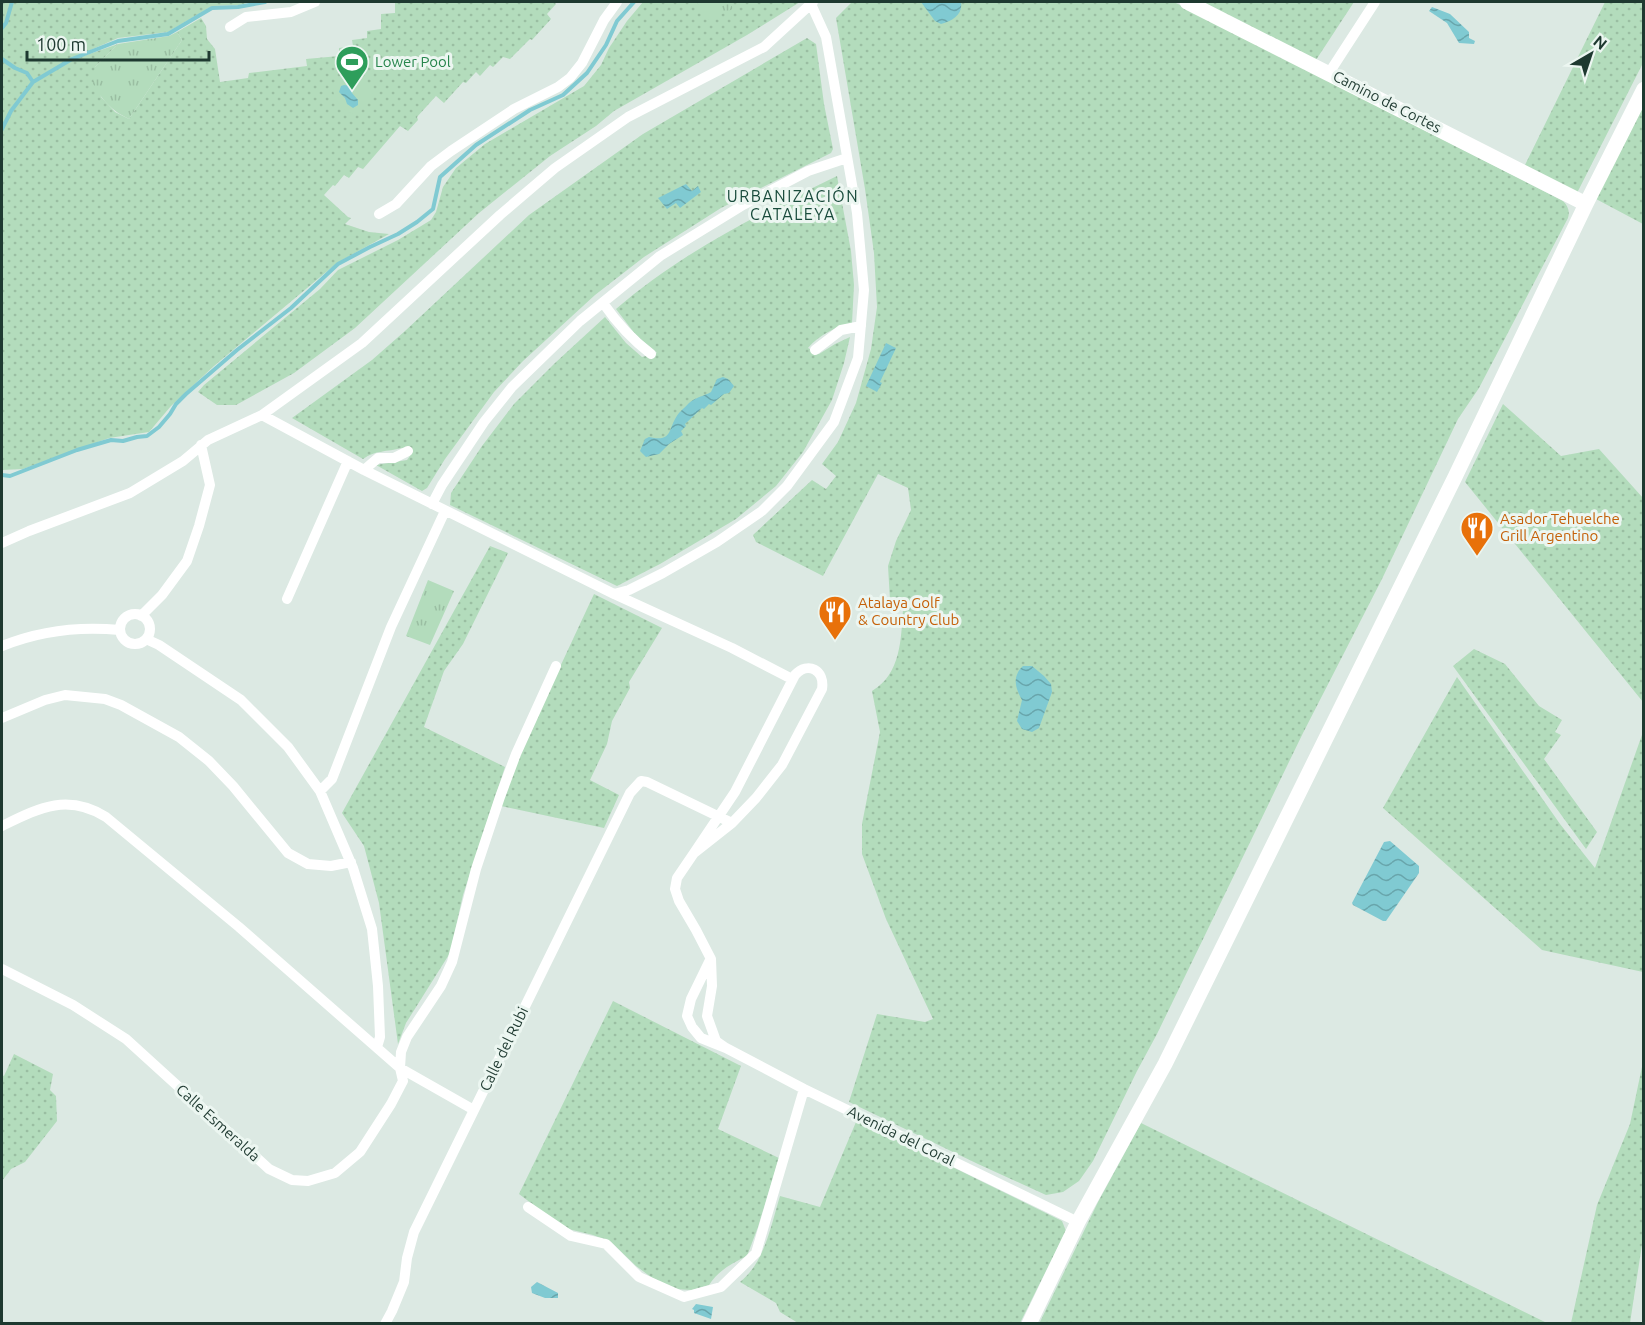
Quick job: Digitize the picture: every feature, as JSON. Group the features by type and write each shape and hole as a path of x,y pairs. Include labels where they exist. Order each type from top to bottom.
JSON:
{"main road":[{"name":"Camino de Cortes","path":"1187,2 1586,204"},
{"path":"1029,1323 1078,1222 1170,1053 1644,89"}],"street":[{"path":"230,27 246,17 291,12 315,2"},
{"path":"379,214 396,204 431,166 451,151 514,109 552,91 570,78 582,63 604,20 617,2"},
{"path":"1329,73 1375,2"},
{"path":"2,543 130,493 183,461 201,445 262,414 362,343 500,215 555,168 628,117 764,47 812,3 826,37 857,213 864,290 858,358 834,422 787,486 762,511 717,542 629,590 614,594"},
{"path":"432,504 478,431 512,387 580,321 660,256 743,205 807,171 847,158"},
{"path":"603,303 616,322 636,343 651,354"},
{"path":"815,350 841,330 861,326"},
{"path":"262,414 364,470 792,679"},
{"path":"141,616 162,595 187,561 210,485 201,445"},
{"path":"364,470 378,458 394,458 408,451"},
{"path":"287,599 348,461"},
{"path":"320,791 332,779 391,627 445,510"},
{"path":"136,614 141,616 145,618 149,626 150,631 146,639 137,644 127,642 123,639 120,624 126,617 136,614"},
{"path":"2,646 21,638 51,632 94,627 120,630"},
{"path":"146,639 159,645 242,700 288,747 320,791 351,862 372,929 378,986 380,1037 377,1047"},
{"name":"Calle Esmeralda","path":"2,969 73,1005 126,1039 269,1169 292,1180 308,1181 335,1173 360,1152 403,1081 400,1052 407,1037 441,986 452,962 476,869 500,797 516,754 556,666"},
{"path":"694,853 732,823 756,798 782,765 822,689 820,675 812,669 798,671 792,679 735,792 677,878 675,889 679,901 711,959 712,986 707,1016 716,1041 726,1048"},
{"path":"2,718 45,700 65,695 105,699 121,705 179,737 209,761 233,786 288,853 308,864 331,866 351,862"},
{"name":"Calle del Rubi","path":"385,1323 404,1282 414,1232 630,793 641,781 654,784 719,815"},
{"path":"2,826 30,813 59,804 81,805 94,809 239,927 400,1068 474,1110"},
{"path":"719,815 732,823"},
{"name":"Avenida del Coral","path":"711,959 691,999 687,1016 701,1038 726,1048 804,1089 1078,1222"},
{"path":"528,1207 571,1236 606,1244 639,1277 684,1296 721,1287 756,1253 804,1089"}],"green space":[{"path":"2,2 250,2 240,5 212,6 168,32 118,38 77,56 78,58 118,44 95,67 101,97 115,112 129,119 182,40 177,32 201,18 206,26 207,39 215,49 220,82 248,78 249,73 307,66 306,59 339,56 339,48 353,46 352,40 367,38 367,31 381,29 381,14 395,13 395,3 554,2 556,4 547,14 551,19 510,59 503,57 493,67 490,65 480,76 476,72 466,83 463,82 444,103 436,96 408,131 400,126 363,169 358,167 349,178 344,175 324,195 351,218 345,224 369,232 389,234 337,263 214,366 171,406 149,432 109,438 23,469 2,470"},
{"path":"643,2 800,2 614,111 596,126 550,156 479,213 355,328 294,373 236,405 217,405 198,392 320,289 338,270 398,240 431,220 436,212 443,187 456,168 485,144 584,86 601,65 627,21"},
{"path":"697,2 730,2 733,9 707,20"},
{"name":"Atalaya Golf & Country Club","path":"852,2 1174,2 1563,201 1569,211 1568,218 1479,388 1458,419 1382,579 1303,733 1093,1161 1079,1181 1063,1192 1046,1195 849,1102 877,1014 925,1022 933,1019 886,919 862,854 862,824 880,732 872,691 889,675 900,644 903,609 890,600 888,566 896,541 911,510 908,488 878,474 823,576 756,542 753,535 812,480 826,489 836,476 822,464 838,442 856,403 871,349 877,307 874,253 836,18"},
{"path":"1198,2 1354,2 1316,60"},
{"path":"1605,2 1643,2 1643,63 1577,193 1524,167"},
{"path":"177,32 182,40 129,119 112,108 93,84 95,67 118,44 169,36"},
{"path":"807,38 816,44 833,149 831,153 721,208 644,257 595,295 523,361 494,392 445,459 427,488 422,491 376,465 407,460 412,453 402,448 377,453 363,459 292,418 372,360 529,215 643,134"},
{"name":"Lower Pool","path":"351,73 357,74 373,94 372,98 353,114 339,104 333,88"},
{"path":"1643,106 1643,224 1596,199"},
{"path":"837,176 851,251 854,285 852,323 828,332 808,348 819,354 850,337 832,400 803,452 776,486 736,519 660,564 617,586 450,505 451,493 482,446 514,404 605,317 626,343 642,357 657,353 635,334 616,309 641,288 722,235"},
{"path":"1503,404 1561,456 1599,449 1643,498 1643,702 1465,482"},
{"path":"490,546 508,553 463,644 444,671 424,727 505,767 463,895 450,953 406,1023 398,1044 379,903 364,846 342,813"},
{"path":"428,580 454,591 430,645 406,636"},
{"path":"594,594 662,628 629,682 630,688 612,721 607,744 590,780 619,795 604,828 501,806 524,744"},
{"path":"1474,649 1505,664 1539,706 1562,720 1555,732 1561,735 1544,759 1597,832 1586,849 1453,666"},
{"path":"1457,677 1560,824 1595,868 1643,732 1643,972 1542,950 1383,808"},
{"path":"613,1001 741,1066 718,1129 779,1158 747,1256 726,1268 709,1285 692,1290 673,1289 655,1280 636,1266 611,1242 564,1228 519,1194"},
{"path":"14,1054 53,1074 50,1090 56,1096 57,1121 25,1162 11,1169 2,1181 2,1075 4,1076"},
{"path":"1643,1062 1643,1238 1630,1323 1571,1323 1597,1205 1630,1124"},
{"path":"859,1121 1062,1221 1066,1231 1020,1323 798,1323 780,1312 776,1303 740,1282 749,1274 761,1254 780,1196 820,1207 856,1122"},
{"path":"1141,1123 1547,1323 1039,1324 1098,1202"}],"water":[{"path":"921,2 961,2 961,6 956,16 941,24 935,21"},
{"path":"1432,7 1450,14 1469,32 1469,38 1475,41 1474,44 1459,43 1447,23 1429,11"},
{"path":"341,86 353,89 352,93 358,100 358,105 353,108 347,104 339,92"},
{"path":"686,184 692,191 698,186 701,192 680,208 676,203 667,209 658,198"},
{"path":"886,343 896,348 877,392 866,386"},
{"path":"723,377 734,386 729,393 724,394 704,409 702,408 685,424 686,426 681,431 683,435 659,454 646,457 640,451 645,439 666,436 679,413 692,401 711,392 717,379"},
{"path":"1023,666 1032,666 1051,684 1052,692 1039,728 1032,732 1022,729 1017,721 1022,700 1016,687 1016,678"},
{"path":"1390,841 1419,866 1419,873 1386,921 1383,921 1352,903 1384,842"},
{"path":"537,1282 558,1293 558,1298 545,1298 532,1293 531,1287"},
{"path":"696,1304 713,1307 711,1319 694,1313 692,1309"}],"waterway":[{"path":"2,28 6,23 12,2"},
{"path":"2,129 11,111 33,82 72,59 118,41 168,34 212,8 238,7 265,2"},
{"path":"2,475 10,476 77,450 111,440 123,441 147,436 159,427 186,394 291,308 338,264 398,234 433,209 440,177 476,145 530,110 563,95 587,73 606,45 617,21 634,2"},
{"path":"2,59 27,73 33,82"}],"place":[{"name":"Lower Pool","path":"352,91"},
{"name":"Asador Tehuelche Grill Argentino","path":"1477,557"},
{"name":"Atalaya Golf & Country Club","path":"835,641"}],"district":[{"name":"URBANIZACIÓN CATALEYA","path":"793,205"}]}
